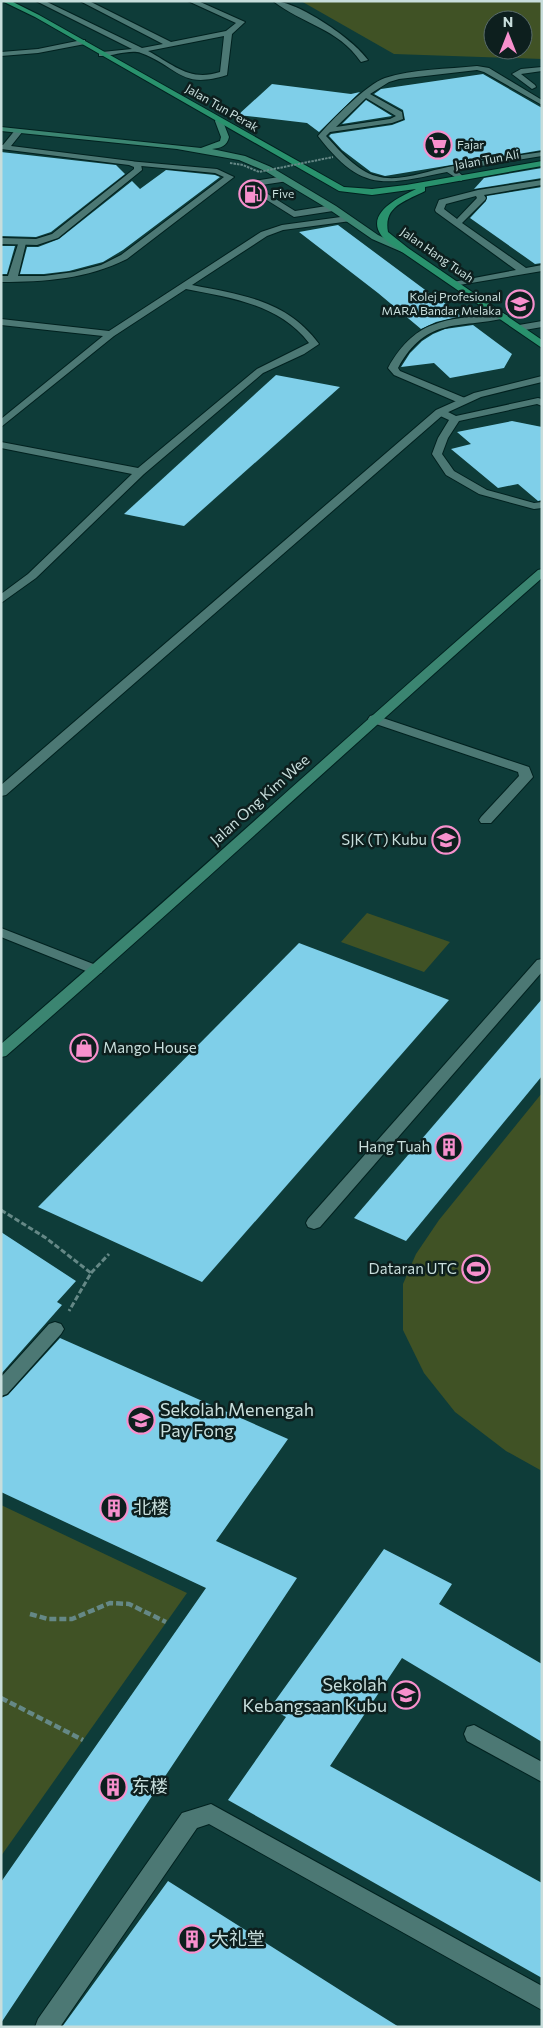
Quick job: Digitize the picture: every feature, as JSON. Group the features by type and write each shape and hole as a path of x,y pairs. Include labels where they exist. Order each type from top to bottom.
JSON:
{"main road":[{"name":"Jalan Tun Perak","path":"5,1 37,16 219,121 342,189 372,192 437,182"},
{"name":"Jalan Tun Ali","path":"437,182 542,163"},
{"name":"Jalan Hang Tuah","path":"437,182 395,203 386,211 382,222 384,233 405,250 503,316 542,345"}],"street":[{"path":"39,1 141,50 193,78 209,78 224,73 228,33"},
{"path":"83,1 169,44"},
{"path":"102,54 141,50 228,33 241,22 191,1"},
{"path":"276,1 308,17 352,45 364,60"},
{"path":"1,54 82,42"},
{"path":"116,62 141,50"},
{"path":"540,98 486,70 478,68 392,78 364,94 323,135 323,138 356,168 372,178 392,180 542,154"},
{"path":"540,98 528,84 517,77 517,72 542,69"},
{"path":"528,84 542,82"},
{"path":"330,130 392,121 400,117 399,114 364,94"},
{"path":"177,147 209,148 218,146 224,142 225,137 219,121"},
{"path":"1,129 177,147 222,153 242,158 268,169 285,179 333,208 375,237 405,250"},
{"path":"4,147 19,131"},
{"path":"1,279 12,280 74,275 104,268 124,257 230,177 217,171 4,147"},
{"path":"1,241 37,242 54,236 138,170 138,166 131,162"},
{"path":"449,169 461,178"},
{"path":"285,179 247,185 294,214 333,208"},
{"path":"525,272 439,210 442,202 478,193 542,182"},
{"path":"457,223 482,198 478,193"},
{"path":"1,424 111,334 264,234 282,228 348,219"},
{"path":"12,280 22,243"},
{"path":"456,284 542,268"},
{"path":"1,600 32,576 140,472 260,371 276,362 299,355 314,344 306,330 281,311 263,304 184,286"},
{"path":"461,400 397,373 393,368 400,355 422,333 433,328 503,316"},
{"path":"1,322 111,334"},
{"path":"519,328 542,324"},
{"path":"1,792 440,412 461,400 480,393 542,379"},
{"path":"440,412 456,419 538,401 542,403"},
{"path":"456,419 443,438 437,454 450,472 483,492 534,506 542,505"},
{"path":"1,445 140,472"},
{"name":"Jalan Ong Kim Wee","path":"1,1052 96,970 374,719 542,572"},
{"path":"374,719 524,770 526,777 486,820"},
{"path":"1,932 96,970"},
{"path":"314,1223 542,963"},
{"path":"1,1390 55,1329"},
{"path":"474,1734 542,1773"},
{"path":"46,2027 190,1820 211,1814 542,1999"}],"path":[{"path":"230,163 249,167 259,172 333,157"},
{"path":"1,1210 46,1238 91,1273"},
{"path":"55,1329 76,1302 91,1273 109,1254"},
{"path":"30,1614 48,1619 72,1619 110,1603 129,1604 166,1622"},
{"path":"1,1698 83,1740"}],"green space":[{"path":"301,1 542,1 542,59 533,59 533,10 483,10 483,57 394,54"},
{"path":"367,913 450,942 424,972 341,942"},
{"name":"Dataran UTC","path":"542,1093 542,1471 506,1451 455,1412 424,1373 403,1330 403,1284 416,1254 439,1220"},
{"path":"1,1505 187,1593 1,1856"}],"building":[{"name":"Fajar","path":"483,74 542,108 542,150 385,176 371,172 342,150 329,136 331,134 392,125 405,120 403,110 374,94 381,89"},
{"path":"272,84 351,94 360,92 319,132 307,123 238,115"},
{"path":"366,100 392,116 342,124"},
{"path":"1,152 116,165 125,174 51,232 36,237 1,236"},
{"path":"542,168 542,178 474,189 484,178"},
{"path":"166,170 220,177 123,250 103,262 69,271 20,274 27,247 38,247 59,239 132,181 140,189"},
{"path":"542,187 542,263 535,264 470,218 486,201 487,196"},
{"path":"338,225 461,316 436,322 421,329 299,232"},
{"path":"1,246 15,246 7,274 1,274"},
{"path":"473,325 512,354 504,368 450,378 434,363 401,367 410,353 422,341 433,334 445,329"},
{"path":"276,375 340,387 184,526 124,514"},
{"path":"512,421 542,427 542,500 538,501 518,484 498,488 451,449 471,444 457,432"},
{"path":"299,943 449,1000 202,1282 38,1207"},
{"name":"Hang Tuah","path":"542,999 542,1076 406,1241 354,1218"},
{"path":"1,1232 76,1281 57,1302 62,1305 1,1374"},
{"path":"60,1338 288,1439 216,1541 297,1578 1,2023 1,1882 206,1588 1,1492 1,1398 8,1395"},
{"path":"384,1549 452,1584 439,1604 542,1664 542,1742 402,1658 330,1766 542,1883 542,1978 228,1800 286,1717 270,1708"},
{"name":"大礼堂","path":"168,1881 351,1997 399,2027 62,2027"}],"place":[{"name":"Fajar","path":"438,145"},
{"name":"Five","path":"253,194"},
{"name":"Kolej Profesional MARA Bandar Melaka","path":"520,304"},
{"name":"SJK (T) Kubu","path":"446,840"},
{"name":"Mango House","path":"84,1048"},
{"name":"Hang Tuah","path":"449,1147"},
{"name":"Dataran UTC","path":"476,1269"},
{"name":"Sekolah Menengah Pay Fong","path":"141,1420"},
{"name":"北楼","path":"114,1508"},
{"name":"Sekolah Kebangsaan Kubu","path":"406,1695"},
{"name":"东楼","path":"113,1787"},
{"name":"大礼堂","path":"192,1939"}]}
